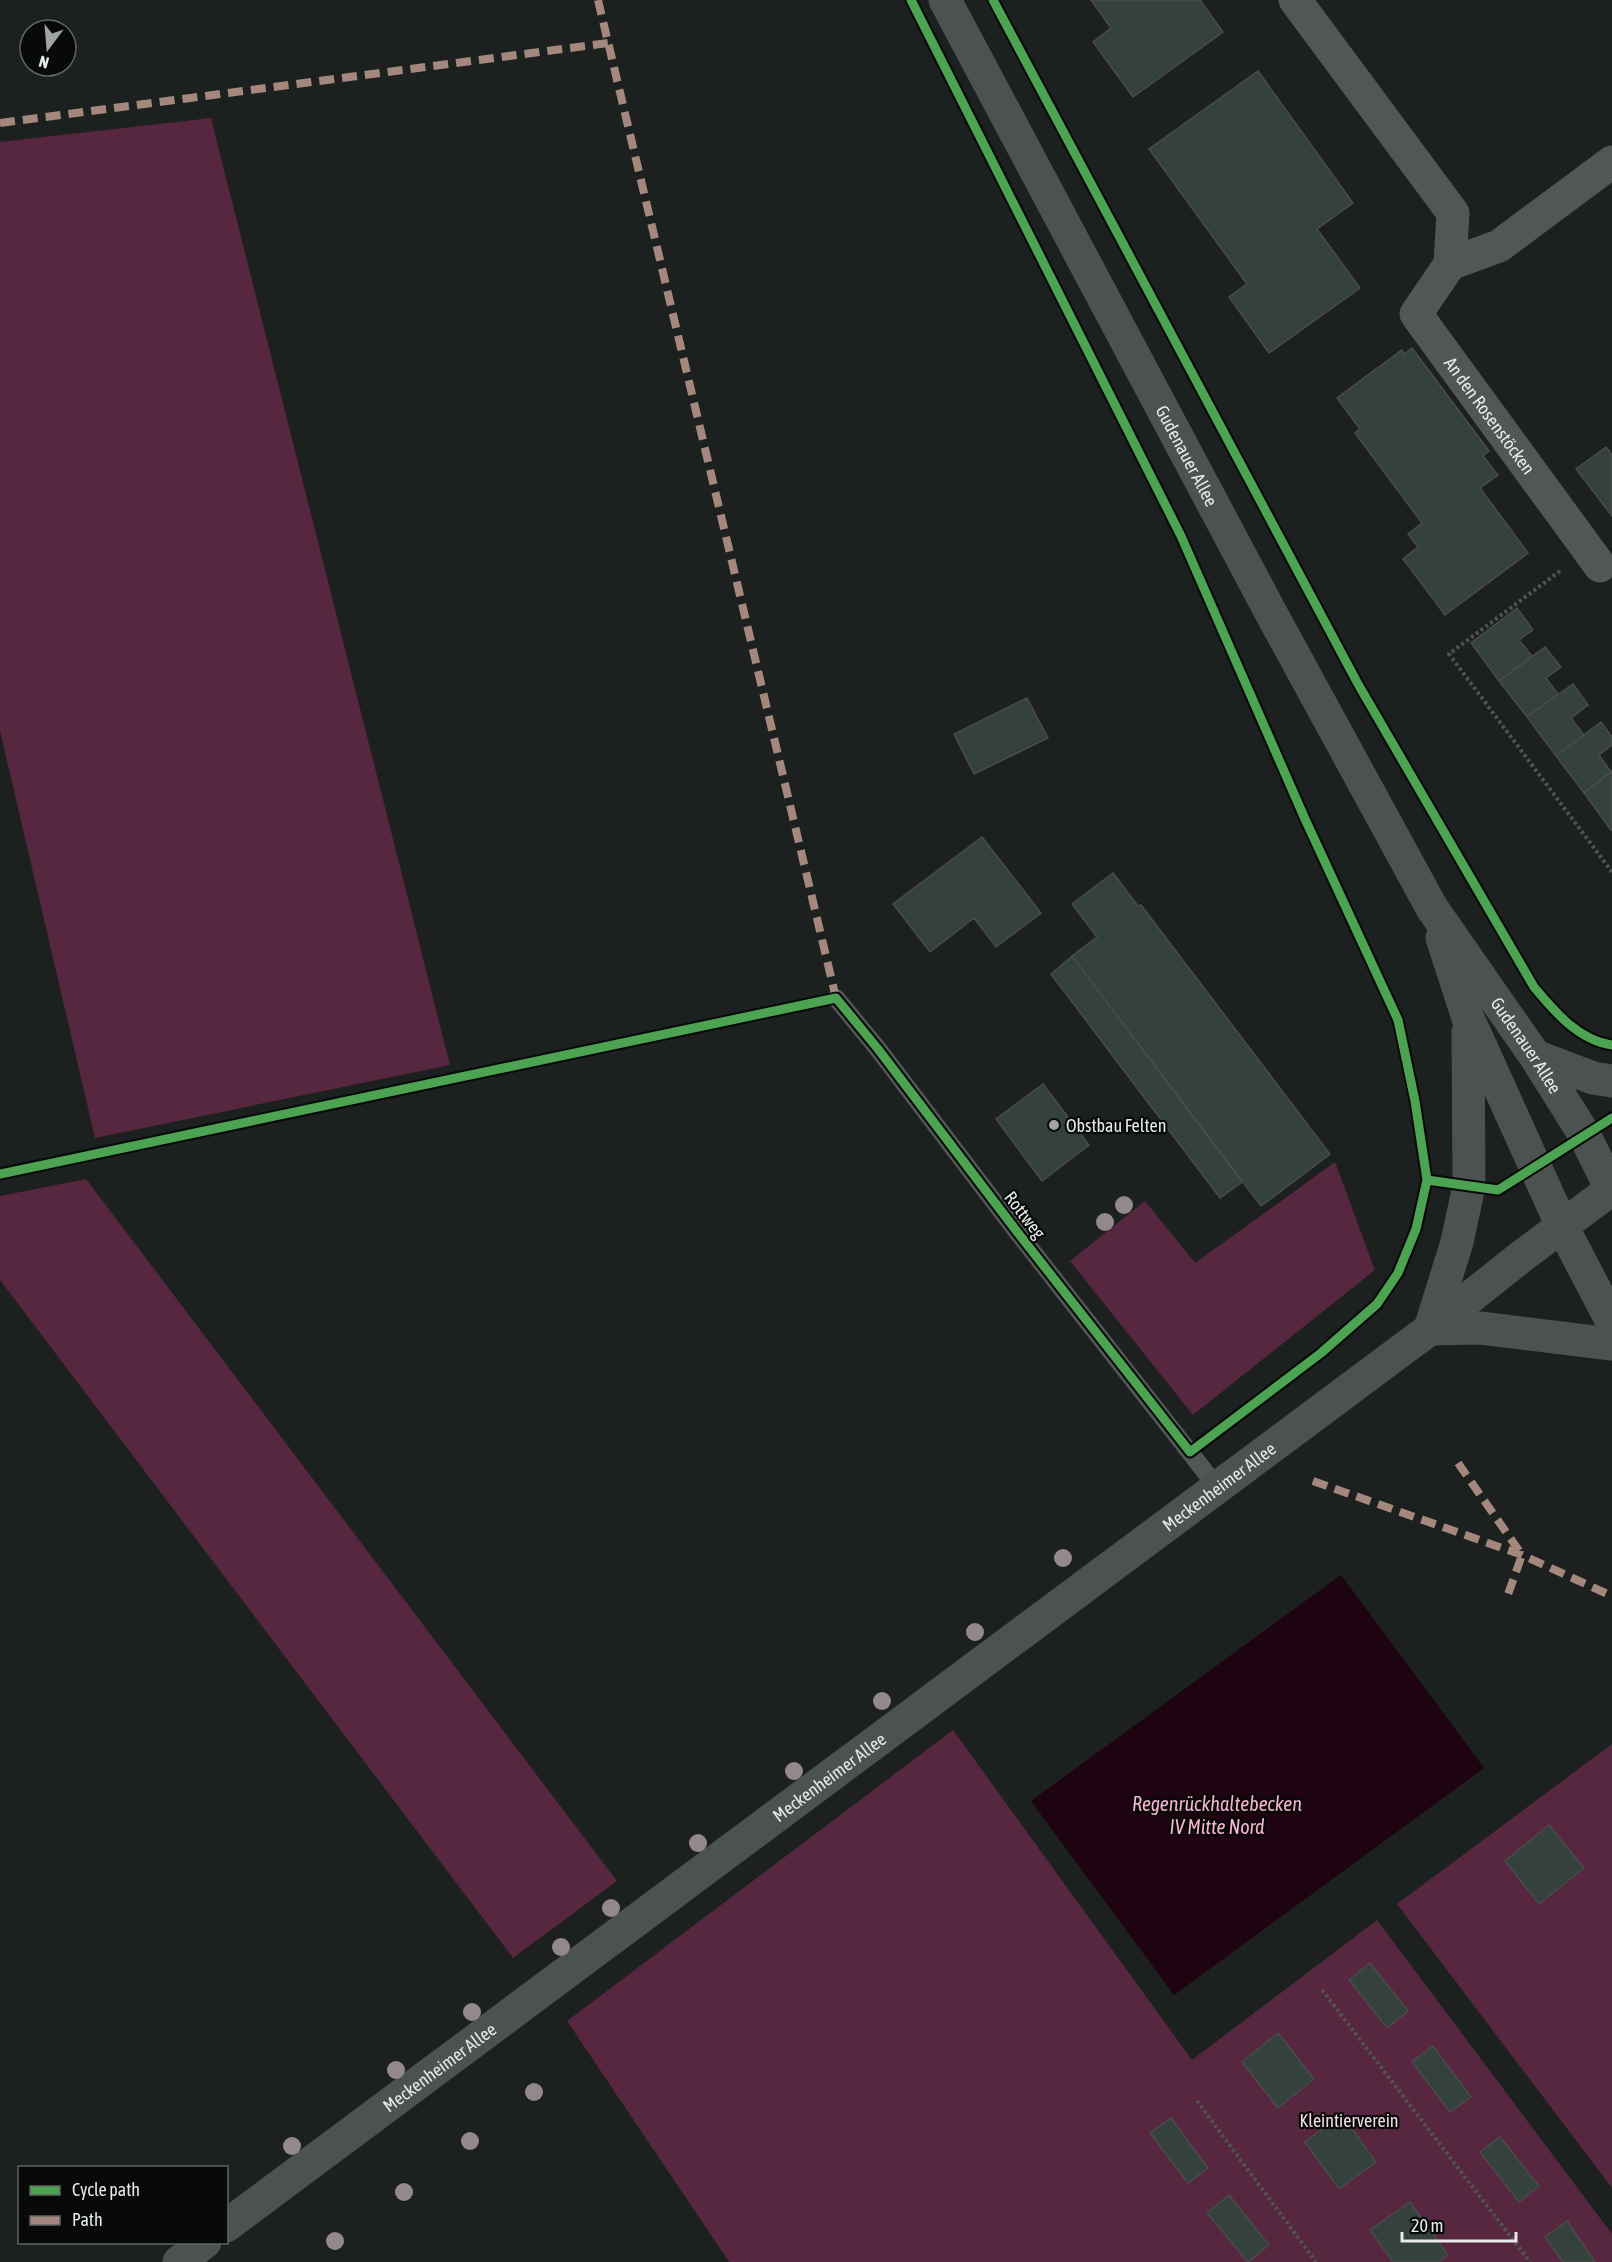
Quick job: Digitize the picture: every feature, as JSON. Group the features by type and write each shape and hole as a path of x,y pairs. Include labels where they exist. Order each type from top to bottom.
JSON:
{"main road":[{"name":"Gudenauer Allee","path":"945,0 1271,613 1432,908 1535,1056 1584,1134 1612,1189"},
{"name":"Gudenauer Allee","path":"1432,908 1468,1018 1562,1226 1612,1322"},
{"name":"Gudenauer Allee","path":"1430,1329 1457,1242 1469,1186 1468,1018"},
{"path":"1535,1056 1593,1078 1612,1081"},
{"name":"Meckenheimer Allee","path":"228,2225 1430,1329 1612,1189"},
{"path":"1430,1329 1480,1328 1612,1344"},
{"path":"179,2262 202,2244"}],"street":[{"path":"1295,0 1453,213 1450,264 1499,246 1612,162"},
{"name":"An den Rosenstöcken","path":"1450,264 1416,314 1603,564"}],"lane":[{"name":"Rottweg","path":"836,998 1217,1487"}],"path":[{"path":"1603,564 1449,654 1612,872"},
{"path":"1322,1990 1530,2262"},
{"path":"1197,2101 1316,2262"}],"green space":[{"path":"211,118 450,1065 95,1138 0,731 0,142"},
{"path":"1335,1162 1375,1270 1193,1415 1070,1261 1145,1201 1195,1263"},
{"path":"86,1179 617,1881 513,1958 0,1280 0,1196"},
{"name":"Kleintierverein","path":"953,1730 1192,2060 1377,1920 1612,2234 1612,2262 729,2262 567,2021"},
{"path":"1612,1744 1612,2188 1397,1904"}],"water":[{"name":"Regenrückhaltebecken IV Mitte Nord","path":"1341,1575 1484,1768 1174,1995 1031,1801"}],"building":[{"path":"1091,0 1200,0 1223,32 1133,97 1093,42 1111,28"},
{"path":"1258,71 1353,203 1317,229 1360,288 1269,353 1229,297 1247,284 1149,149"},
{"path":"1412,348 1489,451 1483,456 1498,475 1480,488 1528,553 1445,615 1403,559 1418,547 1408,534 1422,523 1355,433 1360,429 1337,398 1402,350 1404,354"},
{"path":"1606,447 1612,455 1612,516 1576,469"},
{"path":"1517,608 1533,630 1519,640 1532,656 1499,681 1471,643"},
{"path":"1545,647 1561,667 1546,678 1558,694 1527,717 1499,681"},
{"path":"1573,684 1588,705 1571,718 1584,735 1556,756 1527,717"},
{"path":"1027,698 1048,738 974,774 954,734"},
{"path":"1601,722 1612,737 1612,745 1599,755 1611,772 1584,793 1556,756"},
{"path":"1612,771 1612,829 1611,830 1584,793"},
{"path":"982,837 1041,913 996,947 974,918 930,952 893,904"},
{"path":"1113,873 1138,906 1141,905 1330,1154 1261,1206 1072,956 1097,937 1072,904"},
{"path":"1072,956 1242,1182 1220,1198 1051,974"},
{"path":"1043,1084 1089,1145 1042,1181 996,1119"},
{"path":"1549,1825 1584,1868 1539,1904 1505,1861"},
{"path":"1370,1963 1408,2011 1387,2028 1349,1980"},
{"path":"1278,2033 1314,2079 1278,2108 1242,2062"},
{"path":"1433,2046 1471,2097 1450,2112 1412,2062"},
{"path":"1342,2115 1376,2162 1339,2189 1305,2142"},
{"path":"1171,2118 1208,2168 1188,2183 1150,2133"},
{"path":"1500,2137 1539,2186 1519,2202 1480,2152"},
{"path":"1229,2195 1269,2245 1248,2262 1207,2213"},
{"path":"1410,2202 1448,2255 1438,2262 1393,2262 1370,2230"},
{"path":"1567,2221 1595,2262 1563,2262 1545,2237"}],"marked path":[{"path":"598,0 836,998 831,999"},
{"path":"0,123 608,43"},
{"path":"1458,1463 1522,1555 1506,1600"},
{"path":"1313,1481 1522,1555 1612,1596"}],"cycle path":[{"path":"0,1174 836,998 1190,1452 1321,1353 1377,1304 1398,1273 1416,1229 1427,1180 1415,1101 1398,1020 1305,819 1181,536 911,0"},
{"path":"993,0 1358,684 1534,987 1559,1015 1578,1031 1612,1045"},
{"path":"1427,1180 1498,1190 1612,1118"}],"place":[{"name":"Obstbau Felten","path":"1054,1125"}]}
